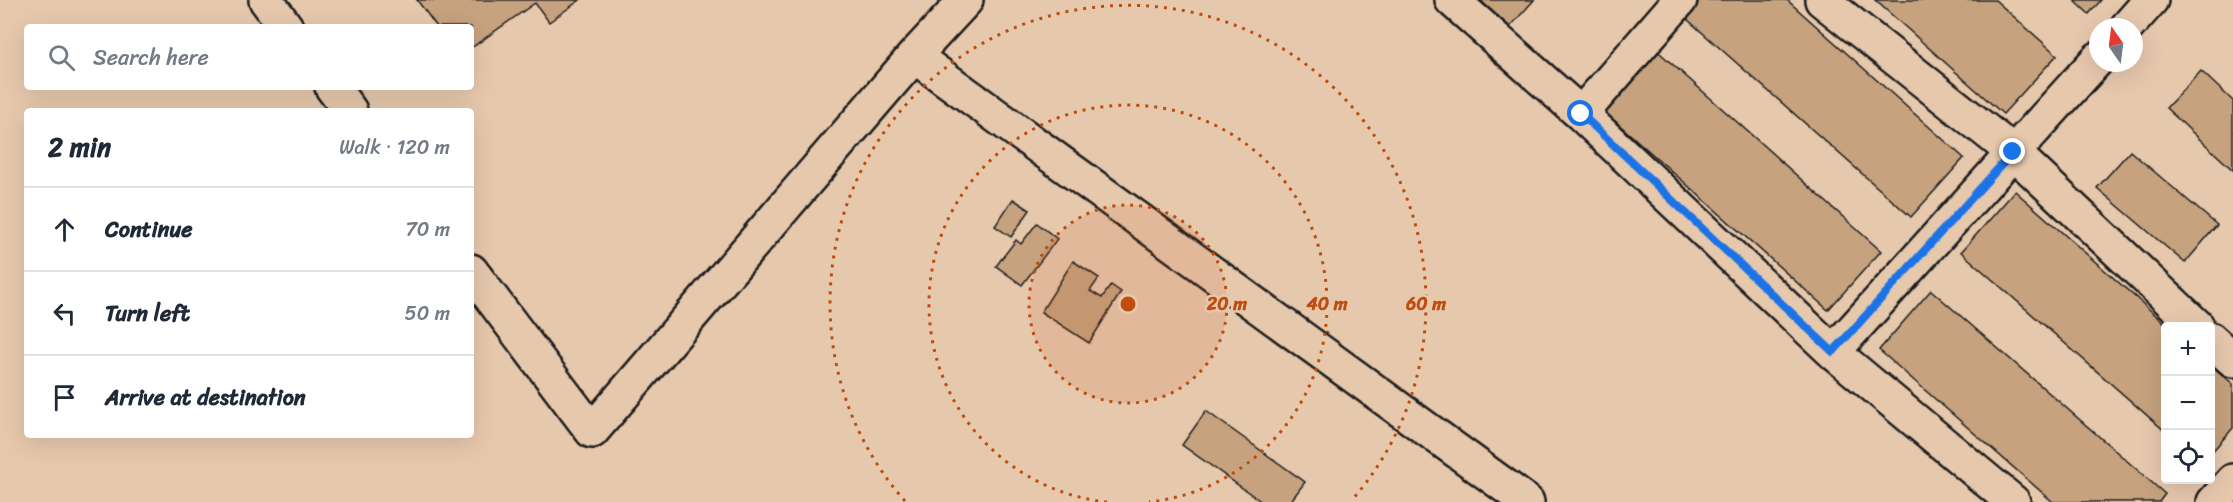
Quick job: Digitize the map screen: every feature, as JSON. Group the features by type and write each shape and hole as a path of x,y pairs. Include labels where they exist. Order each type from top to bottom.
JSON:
{"street":[{"path":"266,0 284,24"},
{"path":"474,275 592,431 914,56 966,0"},
{"path":"1452,0 1581,114 1833,352 2013,502"},
{"path":"1581,114 1680,0"},
{"path":"1822,0 2013,152 2192,322"},
{"path":"2135,18 2151,0"},
{"path":"914,56 1527,502"},
{"path":"1833,352 2089,69"},
{"path":"334,90 348,108"},
{"path":"2215,343 2233,360"},
{"path":"2214,502 2233,481"}],"building":[{"path":"417,0 580,0 549,22 535,3 474,46 474,24 435,24"},
{"path":"1480,0 1534,0 1510,27"},
{"path":"1690,0 1787,0 1964,158 1911,217 1679,12"},
{"path":"1875,0 1995,0 2057,55 2003,114"},
{"path":"2074,0 2101,0 2089,14"},
{"path":"1651,45 1881,251 1828,310 1597,105"},
{"path":"2201,71 2233,101 2233,170 2166,108"},
{"path":"2130,151 2217,225 2185,263 2097,188"},
{"path":"2015,191 2163,322 2161,322 2161,428 1961,252"},
{"path":"1013,199 1030,210 1011,237 995,226"},
{"path":"1037,223 1057,239 1022,285 996,266 1016,240 1021,244"},
{"path":"1073,261 1099,278 1090,291 1102,298 1111,285 1121,292 1089,343 1041,312"},
{"path":"1931,290 2165,494 2159,502 2053,502 1879,350"},
{"path":"2215,368 2233,384 2233,428 2215,448"},
{"path":"1206,411 1305,482 1290,502 1262,502 1182,445"}],"route":[{"path":"1581,114 1833,352 2013,152"}]}
